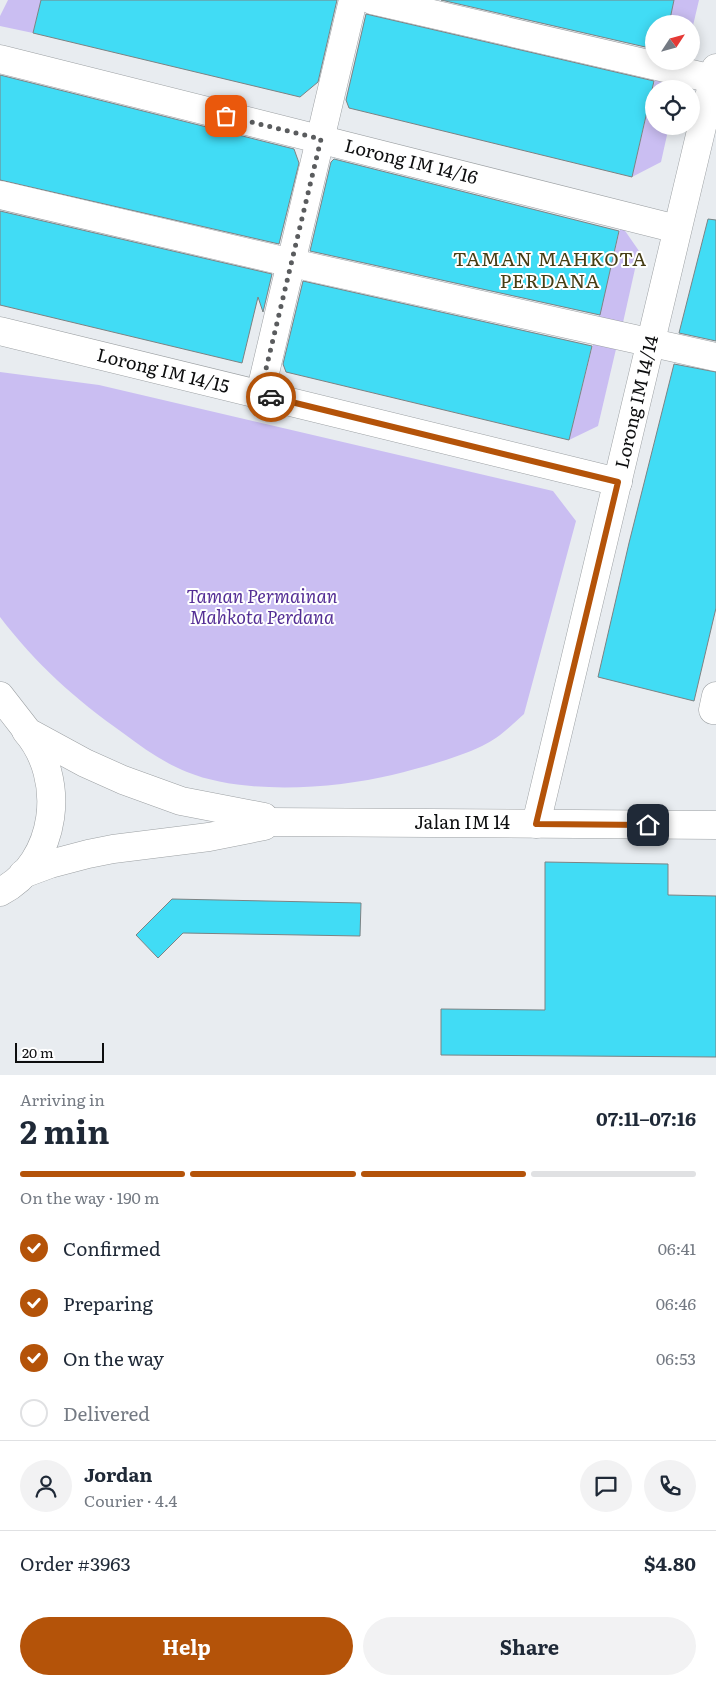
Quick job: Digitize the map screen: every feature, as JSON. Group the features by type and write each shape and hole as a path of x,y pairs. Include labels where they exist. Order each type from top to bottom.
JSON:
{"street":[{"path":"260,394 353,0"},
{"path":"372,0 715,74"},
{"name":"Lorong IM 14/16","path":"0,59 677,229"},
{"name":"Lorong IM 14/14","path":"536,824 715,74"},
{"path":"0,195 716,357"},
{"name":"Lorong IM 14/15","path":"0,331 618,482"},
{"path":"0,696 40,750 48,771 52,800 46,836 37,856 8,888"},
{"path":"716,696 713,710 716,710"},
{"path":"0,709 28,732 85,763 123,780 181,801 264,817 267,822 264,826 209,837 88,854 50,864 8,888"},
{"name":"Jalan IM 14","path":"267,822 716,825"}],"green space":[{"path":"8,0 41,0 33,33 0,26 0,16"},
{"path":"674,0 699,0 695,15 671,15"},
{"path":"645,122 645,135 667,135 661,162 632,177"},
{"path":"621,225 639,251 622,327 598,322"},
{"path":"593,344 616,349 598,426 569,440"},
{"name":"Taman Permainan Mahkota Perdana","path":"0,372 99,385 553,491 576,521 524,714 493,740 461,755 392,775 343,784 261,787 234,784 187,772 154,755 72,694 42,665 0,617"}],"building":[{"path":"41,0 337,0 318,82 300,97 33,33"},
{"path":"441,0 674,0 671,15 645,15 645,47"},
{"path":"366,14 650,80 645,80 645,120 632,177 349,108 346,100"},
{"path":"0,75 294,149 299,163 279,244 0,180"},
{"path":"334,159 619,231 600,315 310,251 331,162"},
{"path":"0,211 272,274 263,312 258,297 242,363 0,305"},
{"path":"708,219 716,220 716,341 679,333"},
{"path":"303,281 592,346 569,440 286,372 283,364"},
{"path":"674,364 716,372 716,608 694,701 598,677"},
{"path":"545,862 668,864 668,895 716,896 716,1057 441,1055 441,1009 545,1010"},
{"path":"172,899 361,903 360,936 183,933 158,958 136,935"}],"way so far":[{"path":"226,116 321,139 260,394 271,397"}],"district":[{"name":"TAMAN MAHKOTA PERDANA","path":"550,270"}],"route":[{"path":"271,397 618,482 536,824 648,825"}]}
